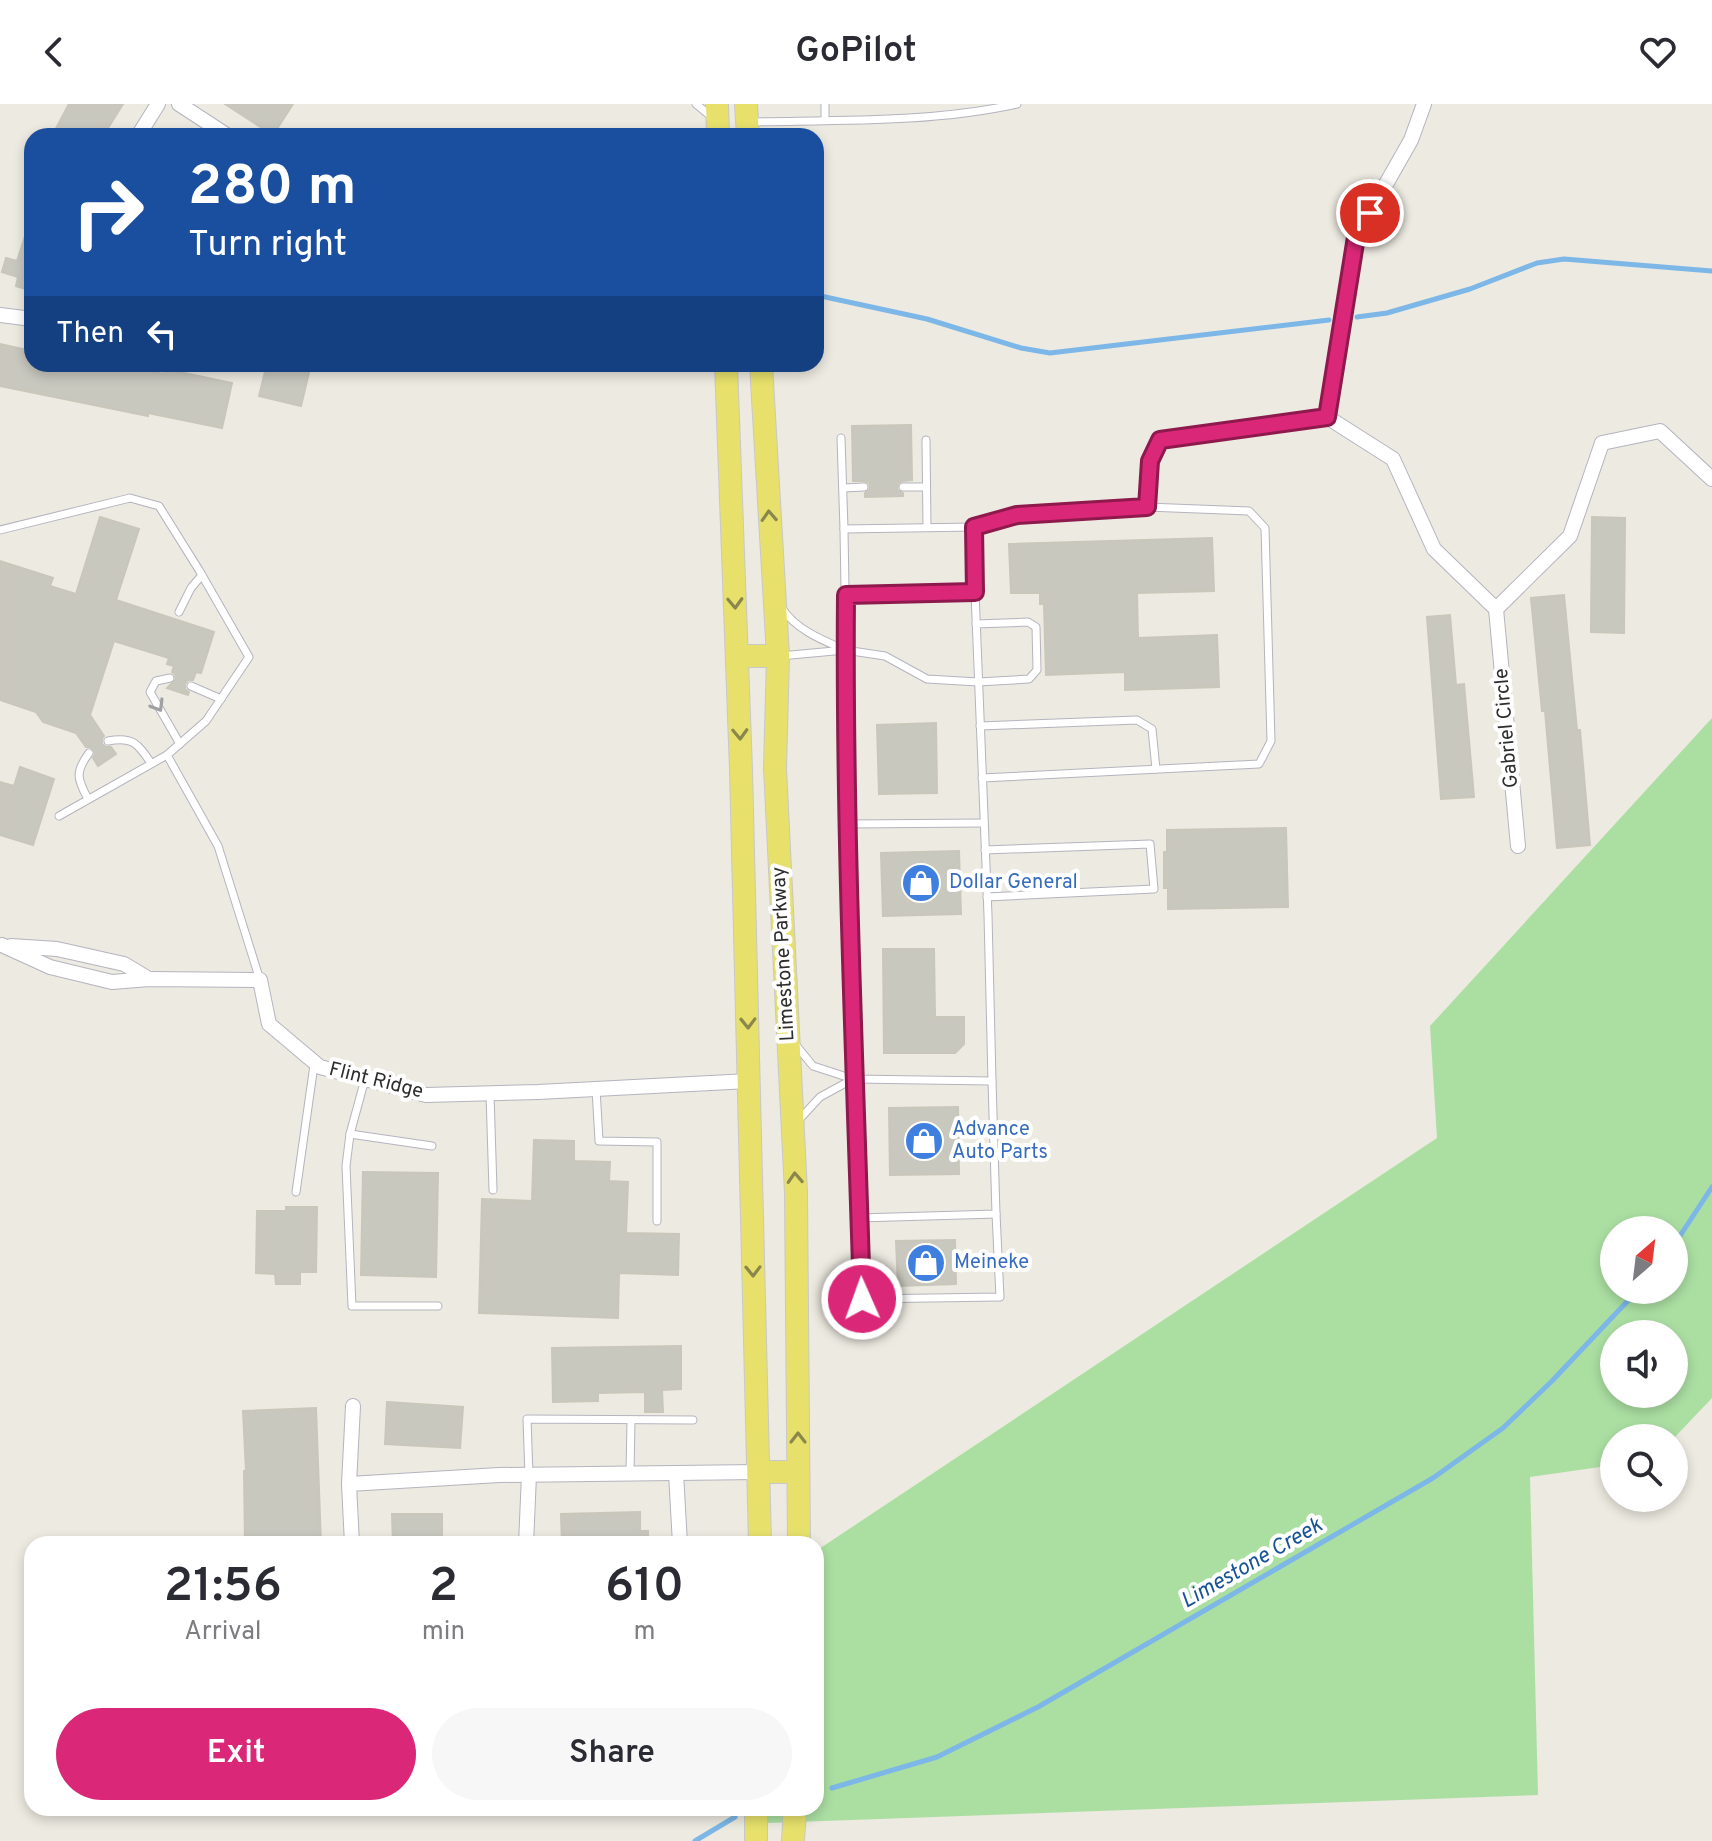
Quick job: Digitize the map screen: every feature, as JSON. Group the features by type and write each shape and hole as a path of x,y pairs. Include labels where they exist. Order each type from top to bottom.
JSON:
{"main road":[{"name":"Limestone Parkway","path":"726,372 737,656 760,1536"},
{"name":"Limestone Parkway","path":"761,372 778,656 775,768 796,1193 799,1536"},
{"path":"737,656 778,656"},
{"path":"759,1472 798,1472"},
{"path":"756,1816 756,1841"},
{"path":"793,1841 795,1816"}],"street":[{"path":"143,128 158,104"},
{"path":"179,104 216,128"},
{"path":"1327,417 1356,237 1411,140 1424,104"},
{"path":"0,315 24,318"},
{"path":"1160,440 1327,417 1393,459 1434,549 1496,609 1570,536 1602,443 1660,431 1712,479"},
{"name":"Gabriel Circle","path":"1496,609 1518,846"},
{"path":"1,945 50,967 112,982 149,979 260,980"},
{"path":"1,945 57,949 124,964 149,979"},
{"path":"90,977 93,957"},
{"name":"Flint Ridge","path":"260,980 269,1024 320,1067 426,1095 749,1081"},
{"path":"352,1536 349,1484 353,1406"},
{"path":"349,1484 529,1475 759,1472"},
{"path":"676,1473 680,1536"},
{"path":"526,1536 529,1475"}],"lane":[{"path":"696,104 717,121"},
{"path":"825,104 825,120"},
{"path":"747,121 901,119 1017,104"},
{"path":"841,438 853,1079 862,1299 1000,1297 974,527"},
{"path":"926,440 927,527"},
{"path":"1147,507 1150,461 1160,440"},
{"path":"843,488 864,487"},
{"path":"903,487 926,487"},
{"path":"0,530 130,498 159,506 249,657 206,721 167,755 59,816"},
{"path":"844,529 974,527 1017,515 1147,507 1249,511 1265,528 1271,741 1259,764 982,778"},
{"path":"179,612 191,588 202,575"},
{"path":"846,595 975,592"},
{"path":"774,594 785,614 813,636 845,650"},
{"path":"778,656 845,650 885,656 927,679 978,682 1029,679 1037,670 1036,627 1028,622 976,624"},
{"path":"170,678 156,681 150,692 180,744"},
{"path":"191,686 221,699"},
{"path":"980,726 1137,720 1152,729 1156,769"},
{"path":"108,741 122,738 138,744 151,763"},
{"path":"88,799 79,782 79,767 89,753"},
{"path":"167,755 218,846 260,980"},
{"path":"848,824 984,823"},
{"path":"985,850 1150,844 1154,889 987,897"},
{"path":"788,1037 813,1066 853,1079 992,1081"},
{"path":"296,1192 315,1063"},
{"path":"365,1079 350,1134 346,1166 352,1306 438,1306"},
{"path":"793,1126 820,1097 853,1079"},
{"path":"596,1089 599,1141 657,1142 657,1221"},
{"path":"490,1094 493,1190"},
{"path":"350,1134 432,1146"},
{"path":"859,1218 996,1214"},
{"path":"529,1475 527,1419 693,1420"},
{"path":"630,1474 631,1420"}],"green space":[{"path":"1712,718 1712,1398 1687,1424 1600,1424 1600,1467 1530,1477 1538,1795 768,1823 768,1816 824,1816 824,1546 1437,1138 1430,1026"}],"building":[{"path":"69,104 123,104 108,128 56,128"},
{"path":"225,104 293,104 278,128 262,128"},
{"path":"24,239 24,288 16,286 18,277 2,272 6,258 17,261"},
{"path":"0,344 24,349 24,372 179,372 232,383 222,428 0,386"},
{"path":"265,372 309,372 301,406 259,396"},
{"path":"911,425 912,480 898,483 897,490 903,496 865,497 870,489 869,483 853,481 852,426"},
{"path":"100,517 139,529 116,600 214,632 201,673 196,672 193,680 185,684 188,695 167,688 176,679 172,672 174,666 167,664 169,658 114,641 90,715 104,736 102,744 111,747 116,754 98,766 93,758 94,750 86,747 76,733 43,722 36,712 0,700 0,561 53,578 50,586 76,594"},
{"path":"1592,517 1625,518 1624,633 1591,632"},
{"path":"1212,538 1214,591 1137,593 1138,638 1217,635 1219,687 1125,690 1125,672 1046,675 1044,604 1040,604 1040,593 1011,593 1009,544"},
{"path":"1564,595 1590,845 1557,848 1531,598"},
{"path":"1450,615 1456,685 1464,684 1474,797 1441,799 1427,617"},
{"path":"936,723 937,793 879,794 877,725"},
{"path":"20,767 54,779 33,845 0,835 0,782 14,786"},
{"path":"1286,828 1288,907 1168,909 1168,888 1164,888 1167,830"},
{"name":"Dollar General","path":"959,851 961,914 883,916 881,853"},
{"path":"883,949 934,949 935,1017 964,1017 964,1044 955,1053 884,1053"},
{"name":"Advance Auto Parts","path":"958,1107 959,1174 890,1175 889,1108"},
{"path":"534,1140 574,1141 574,1161 610,1162 609,1181 628,1182 626,1233 679,1234 678,1275 619,1273 618,1318 479,1313 482,1199 532,1201"},
{"path":"363,1172 438,1173 436,1277 361,1275"},
{"path":"286,1207 317,1207 316,1272 300,1272 300,1284 276,1284 275,1274 256,1273 257,1211 286,1211"},
{"name":"Meineke","path":"955,1240 956,1284 898,1286 896,1241"},
{"path":"681,1346 681,1389 662,1390 663,1412 645,1412 645,1392 598,1393 598,1401 553,1402 552,1348"},
{"path":"387,1402 463,1407 460,1448 385,1444"},
{"path":"316,1408 321,1536 245,1536 243,1411"},
{"path":"640,1512 640,1531 648,1531 648,1536 562,1536 561,1514"},
{"path":"392,1514 442,1514 442,1536 393,1536"}],"waterway":[{"path":"1357,317 1387,313 1470,289 1537,263 1564,259 1712,271"},
{"path":"824,297 927,319 1021,348 1050,353 1329,320"},
{"name":"Limestone Creek","path":"1688,1224 1712,1187"},
{"name":"Limestone Creek","path":"832,1788 937,1757 1038,1707 1433,1478 1503,1428 1625,1304"},
{"name":"Limestone Creek","path":"695,1841 735,1817"}],"place":[{"name":"Dollar General","path":"921,883"},
{"name":"Advance Auto Parts","path":"924,1141"},
{"name":"Meineke","path":"926,1263"}],"route":[{"path":"862,1299 853,1079 846,595 975,592 974,527 1017,515 1147,507 1150,461 1160,440 1327,417 1356,237 1370,213"}]}
